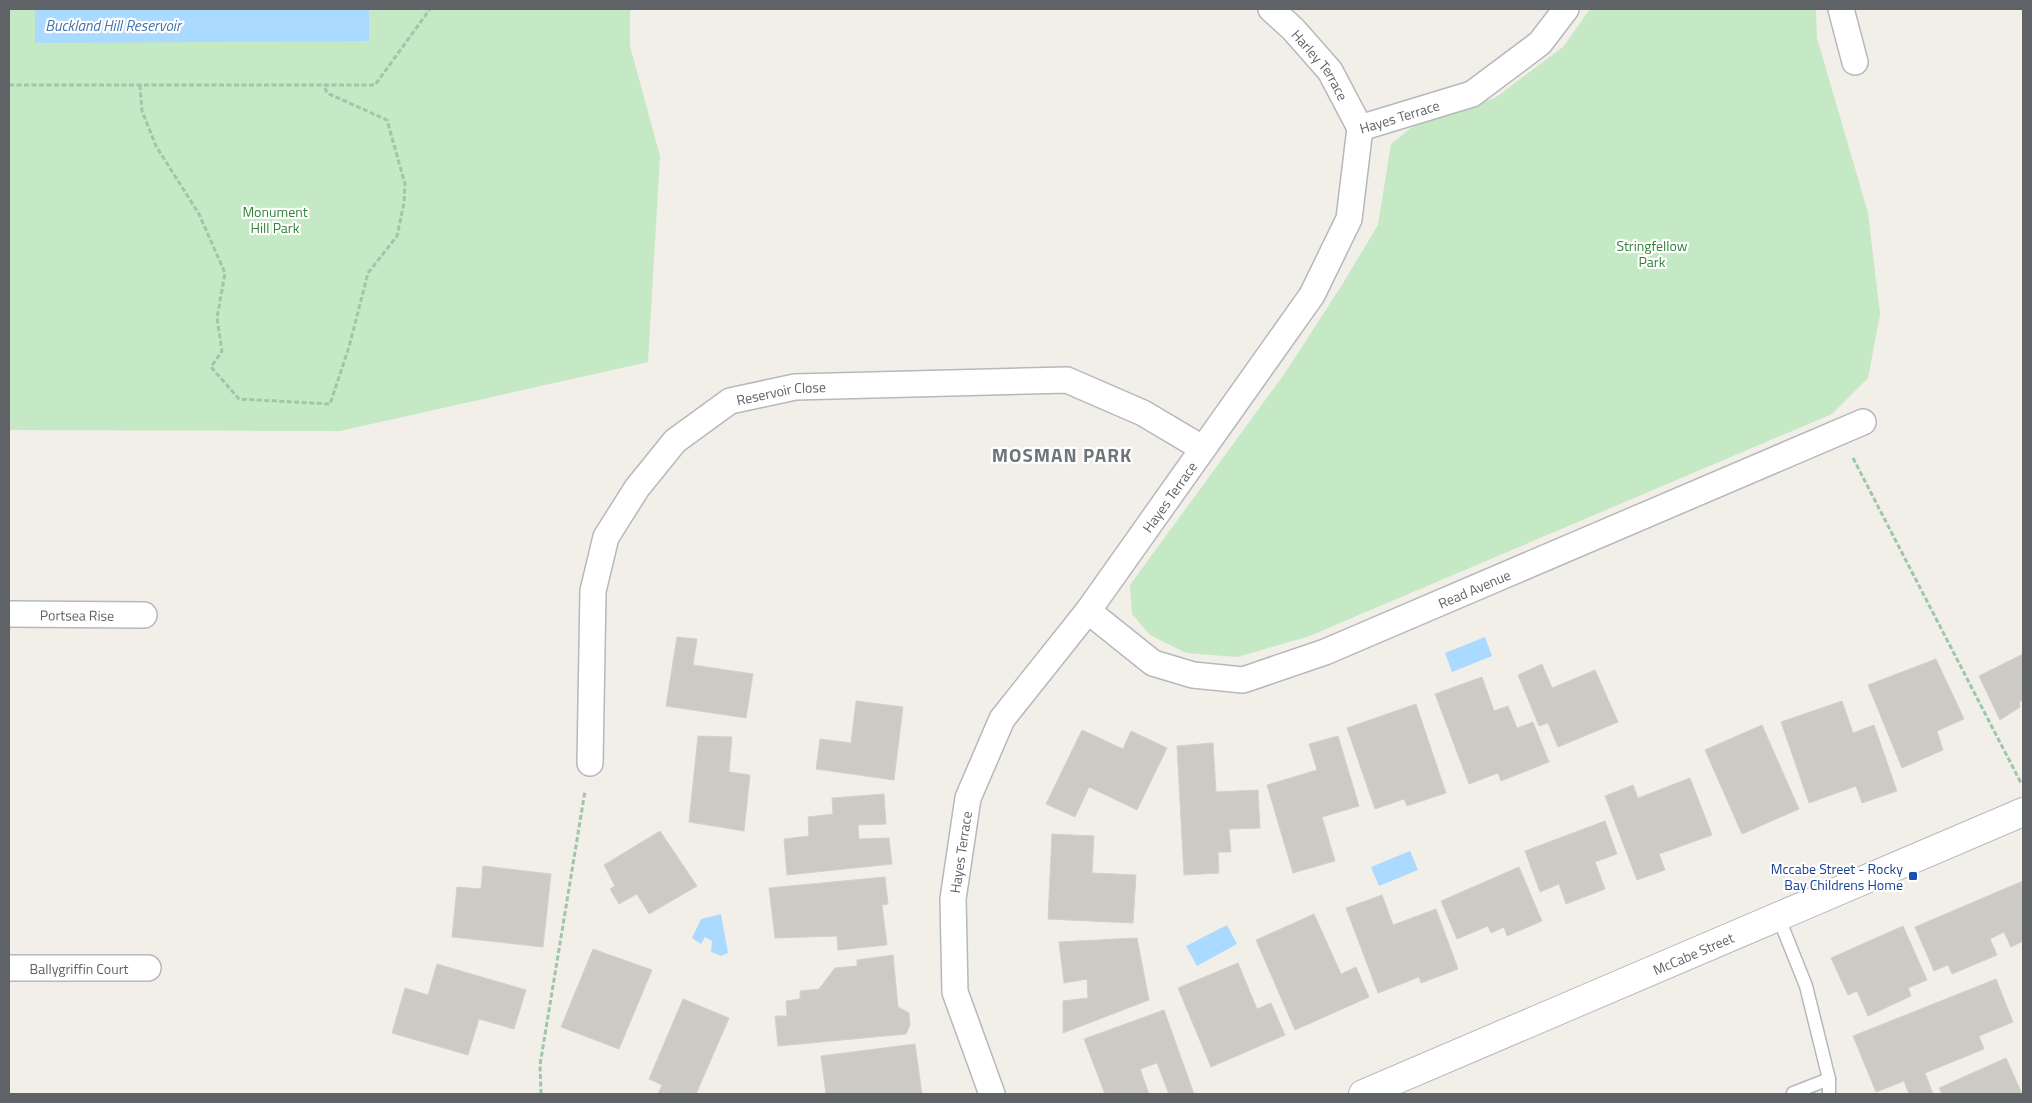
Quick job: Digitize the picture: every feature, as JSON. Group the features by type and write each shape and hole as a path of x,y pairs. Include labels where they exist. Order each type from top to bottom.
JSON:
{"street":[{"name":"Harley Terrace","path":"1271,9 1293,29 1330,71 1360,128"},
{"name":"Hayes Terrace","path":"992,1094 955,992 953,899 968,798 1002,719 1088,611 1312,295 1349,219 1360,128 1472,94 1540,43 1566,9"},
{"path":"1841,9 1855,62"},
{"name":"Reservoir Close","path":"590,763 593,591 606,537 637,488 675,440 730,401 796,387 1067,380 1143,413 1202,448"},
{"name":"Read Avenue","path":"1088,611 1152,663 1193,676 1243,680 1325,652 1863,422"},
{"name":"Portsea Rise","path":"9,614 144,615"},
{"name":"McCabe Street","path":"1363,1094 2023,812"},
{"name":"Ballygriffin Court","path":"9,968 148,968"}],"lane":[{"path":"1778,916 1806,986 1829,1079 1829,1094"},
{"path":"1793,1093 1829,1079"}],"path":[{"path":"9,85 375,85 430,9"},
{"path":"140,85 142,111 156,146 200,214 225,273 217,318 222,350 211,367 239,399 330,404 349,347 368,273 397,236 404,203 404,184 387,120 327,93 324,85"},
{"path":"1839,431 2023,788"},
{"path":"541,1094 540,1065 590,763"}],"green space":[{"name":"Monument Hill Park","path":"9,9 630,9 630,46 660,156 648,362 340,431 9,430"},
{"name":"Stringfellow Park","path":"1590,9 1816,9 1817,38 1868,213 1880,314 1868,378 1832,414 1307,637 1237,657 1186,653 1150,635 1132,614 1130,585 1285,373 1378,225 1391,144 1412,127 1495,98 1563,47"}],"water":[{"name":"Buckland Hill Reservoir","path":"35,9 369,9 369,41 35,43"},
{"path":"1485,637 1492,656 1452,672 1445,653"},
{"path":"1410,851 1418,870 1379,886 1371,867"},
{"path":"721,914 728,953 721,956 711,952 712,941 705,937 701,944 692,938 701,919"},
{"path":"1227,925 1237,944 1197,966 1186,946"}],"building":[{"path":"677,637 697,639 693,665 753,674 746,718 666,706"},
{"path":"2023,654 2023,700 2019,702 2020,707 2000,720 1979,676"},
{"path":"1936,659 1964,719 1937,731 1943,750 1902,768 1868,685"},
{"path":"1542,664 1552,688 1595,670 1618,722 1558,747 1548,723 1539,726 1518,675"},
{"path":"1482,677 1494,711 1508,706 1517,728 1533,722 1549,762 1501,781 1498,773 1469,784 1435,694"},
{"path":"856,701 903,707 894,780 816,769 820,739 851,743"},
{"path":"1842,701 1853,733 1874,725 1897,791 1862,803 1856,786 1809,803 1781,722"},
{"path":"1416,704 1446,793 1407,806 1404,799 1375,809 1347,728"},
{"path":"1762,725 1799,809 1742,834 1705,750"},
{"path":"1082,730 1123,749 1131,731 1167,748 1137,810 1089,787 1075,817 1046,804"},
{"path":"698,736 732,737 729,772 750,775 744,831 689,822"},
{"path":"1338,736 1359,806 1322,817 1335,861 1293,873 1267,785 1317,770 1309,744"},
{"path":"1213,743 1216,792 1258,790 1260,828 1229,829 1231,852 1218,852 1219,873 1184,875 1177,746"},
{"path":"1690,778 1712,835 1659,854 1665,870 1637,880 1605,796 1633,785 1638,798"},
{"path":"884,794 886,824 858,825 859,839 889,838 892,864 787,875 784,839 809,836 808,817 833,814 832,798"},
{"path":"1605,821 1617,854 1595,862 1605,889 1566,904 1559,884 1540,892 1525,851"},
{"path":"660,831 697,886 649,914 637,894 619,904 610,889 615,886 604,865"},
{"path":"1052,834 1094,836 1092,873 1136,875 1133,923 1048,919"},
{"path":"483,866 551,874 543,947 452,937 457,887 481,889"},
{"path":"1519,867 1542,921 1507,936 1504,927 1491,933 1488,926 1457,939 1441,901"},
{"path":"885,877 888,904 882,905 887,945 838,950 837,936 775,938 769,888"},
{"path":"2023,881 2023,941 2011,947 2004,932 1990,939 1997,955 1952,974 1948,965 1934,971 1915,927"},
{"path":"1382,895 1393,925 1436,909 1458,969 1421,983 1419,977 1378,993 1346,908"},
{"path":"1314,914 1341,974 1356,967 1369,997 1295,1030 1256,940"},
{"path":"1903,926 1927,980 1908,988 1911,996 1868,1016 1857,991 1848,995 1831,958"},
{"path":"1137,938 1149,1000 1063,1033 1063,1001 1088,998 1087,979 1064,983 1059,942"},
{"path":"593,949 652,970 619,1049 561,1027"},
{"path":"893,955 898,1007 909,1013 910,1025 906,1034 778,1046 775,1016 787,1016 786,1001 800,999 800,991 819,989 835,968 857,966 857,960"},
{"path":"1238,963 1257,1009 1271,1003 1285,1035 1211,1067 1178,988"},
{"path":"437,964 526,990 514,1029 479,1019 468,1055 392,1033 405,988 428,995"},
{"path":"1996,979 2013,1022 1979,1036 1984,1049 1925,1073 1933,1094 1909,1094 1904,1081 1876,1092 1853,1036"},
{"path":"683,999 729,1018 696,1094 658,1094 662,1085 649,1079"},
{"path":"1164,1010 1194,1094 1169,1094 1157,1063 1140,1069 1149,1094 1105,1094 1084,1039"},
{"path":"915,1044 922,1094 826,1094 821,1056"},
{"path":"2006,1058 2022,1094 1942,1094 1939,1088"}],"place":[{"name":"Mccabe Street - Rocky Bay Childrens Home","path":"1913,876"}],"district":[{"name":"MOSMAN PARK","path":"1062,454"}]}
